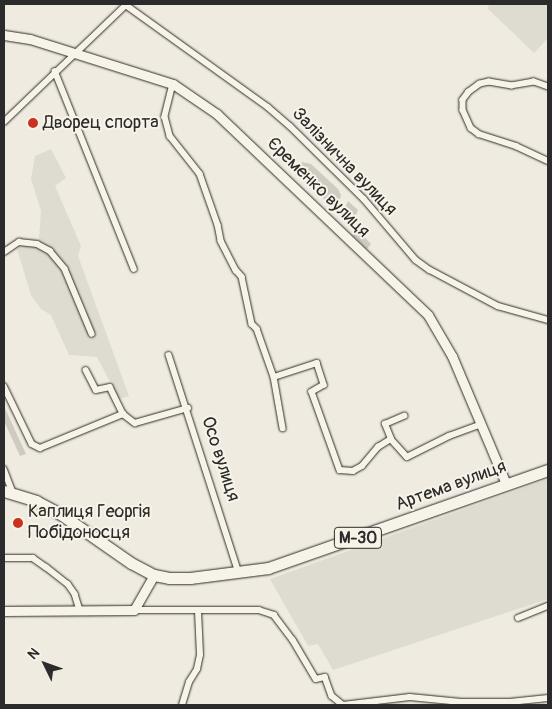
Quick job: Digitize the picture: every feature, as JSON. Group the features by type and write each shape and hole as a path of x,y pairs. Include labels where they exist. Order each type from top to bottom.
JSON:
{"highway":[{"name":"Артема вулиця","path":"158,576 190,578 268,568 548,470"},
{"name":"М-30","path":"8,492 36,501 62,515 131,563 158,576"}],"street":[{"path":"4,122 55,71 126,5"},
{"name":"Залізнична вулиця","path":"126,5 268,107 290,126 364,199 416,260 430,270 498,306 548,320"},
{"name":"Єременко вулиця","path":"4,35 30,39 173,84 217,114 428,316 452,356 506,484"},
{"path":"55,71 134,270"},
{"path":"548,86 534,82 512,86 489,82 475,87 464,100 466,120 471,128 479,134 516,146 548,161"},
{"path":"173,84 165,117 170,136 200,174 218,225 221,241 242,278 252,324 257,329 274,376 283,428"},
{"path":"4,252 19,242 37,244 50,252 65,270 92,334"},
{"name":"Осо вулиця","path":"169,355 188,408 239,573"},
{"path":"274,376 317,363 324,385 312,392 340,470 353,471 362,466 378,447 391,439"},
{"path":"86,370 96,390 110,387 123,414 135,423 188,408"},
{"path":"4,386 32,444 40,448 123,414"},
{"path":"404,416 384,424 391,439 407,457 450,436 480,425"},
{"path":"4,469 8,492"},
{"path":"4,558 34,558 68,584 75,594 80,610"},
{"path":"134,610 158,576"},
{"path":"518,618 548,606"},
{"path":"4,611 259,610 274,615 316,679 325,676 332,696 343,705 410,697 461,702 510,702 548,698"},
{"path":"182,705 197,669 200,655 198,611"}],"shaded area":[{"path":"490,4 548,4 548,38 534,53 487,8"},
{"path":"51,149 66,178 55,186 81,246 78,256 129,396 119,399 97,357 69,355 51,315 41,309 31,295 17,249 39,239 41,211 31,179 35,156"},
{"path":"302,162 311,164 338,189 341,195 339,202 335,204 328,203 299,174 298,166"},
{"path":"348,201 358,210 355,217 345,208"},
{"path":"359,231 371,244 367,249 352,235"},
{"path":"4,406 26,454 20,456 4,421"},
{"path":"548,479 548,599 333,670 318,644 308,646 270,579"}],"place":[{"name":"Дворец спорта","path":"33,123"},
{"name":"Каплиця Георгія Побідоносця","path":"18,523"}]}
